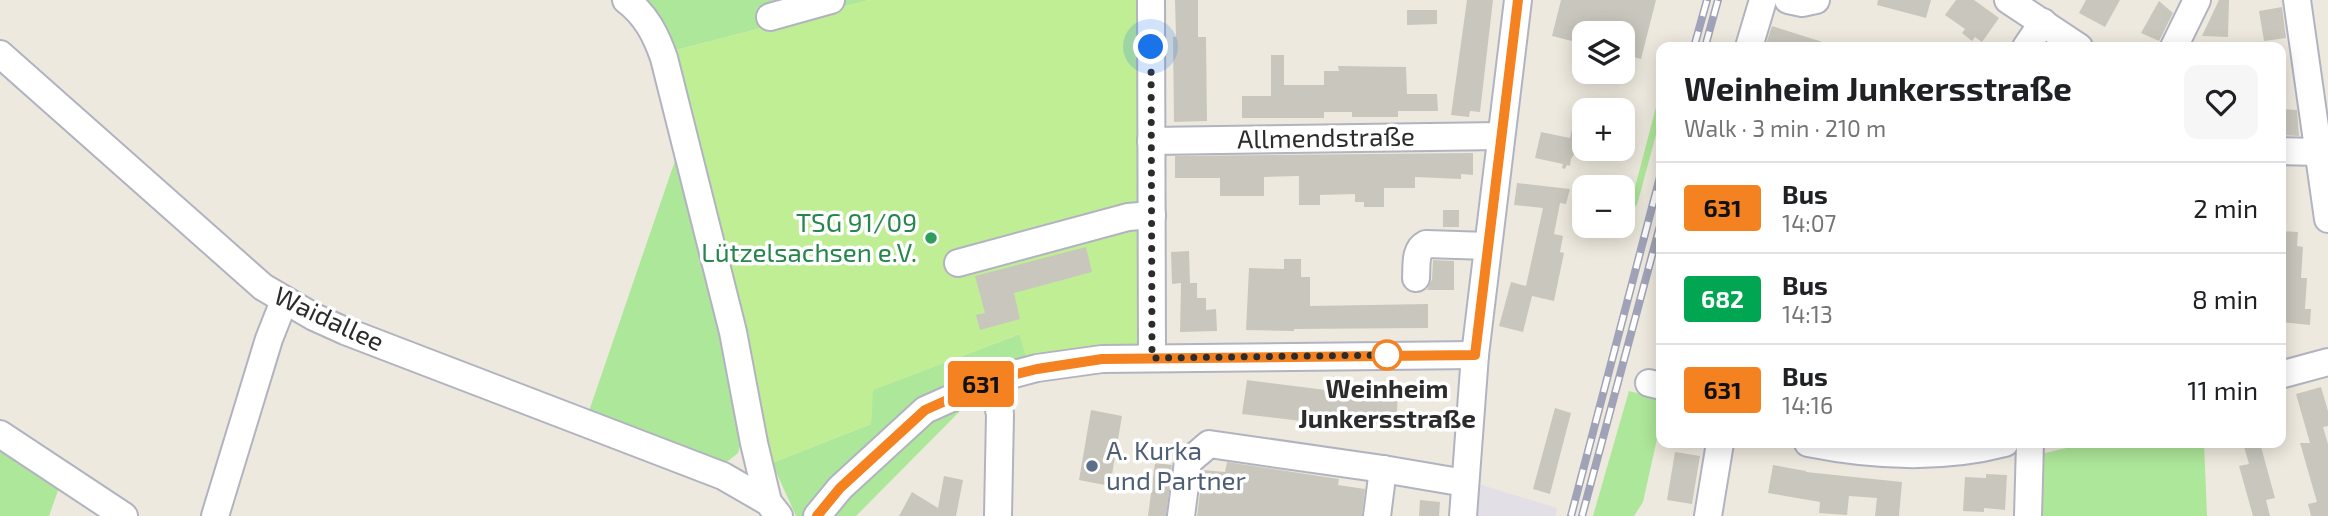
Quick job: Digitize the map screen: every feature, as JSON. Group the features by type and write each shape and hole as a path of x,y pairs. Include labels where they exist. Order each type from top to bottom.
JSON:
{"street":[{"path":"626,0 648,23 664,58 733,332 754,443 774,509"},
{"path":"770,17 831,0"},
{"path":"1151,0 1152,358"},
{"path":"1463,516 1475,355 1518,0"},
{"path":"1750,42 1763,0"},
{"path":"1788,0 1802,3 1816,0"},
{"path":"2008,0 2072,42"},
{"path":"2176,42 2197,0"},
{"path":"2297,0 2328,219"},
{"path":"2029,42 2043,22"},
{"name":"Waidallee","path":"0,54 263,287 284,301 345,331 723,476 774,509"},
{"name":"Allmendstraße","path":"1151,141 1501,136"},
{"path":"2286,151 2319,152"},
{"path":"958,263 1128,217 1152,215"},
{"path":"1416,278 1417,253 1420,247 1426,244 1488,246"},
{"path":"215,516 268,339 284,301"},
{"path":"817,516 840,488 925,410 992,380 1037,369 1102,359 1475,355"},
{"path":"2286,373 2328,362"},
{"path":"992,380 1000,414 998,516"},
{"path":"0,434 124,516"},
{"path":"723,476 741,463 754,443"},
{"path":"1181,516 1188,462 1209,444 1465,483"},
{"path":"1708,516 1719,448"},
{"path":"1848,448 1896,454 1946,455 1980,448"},
{"path":"2028,516 2030,448"},
{"path":"1377,516 1383,469"}],"shaded area":[{"path":"1472,482 1557,508 1556,516 1470,516"}],"green space":[{"path":"636,0 869,0 676,50"},
{"name":"TSG 91/09 Lützelsachsen e.V.","path":"869,0 1142,0 1144,351 1028,363 1019,334 873,390 871,424 772,463 676,50"},
{"path":"1656,107 1656,135 1635,206 1635,187"},
{"path":"678,152 723,332 743,435 738,453 723,465 588,414"},
{"path":"1020,334 1028,363 967,404 856,516 796,516 772,463 871,424 872,390"},
{"path":"1629,391 1656,398 1656,444 1643,502 1634,516 1593,516"},
{"path":"0,439 62,479 49,516 0,516"},
{"path":"2066,448 2204,448 2207,516 2033,516 2037,455"}],"building":[{"path":"1175,0 1198,0 1198,37 1206,37 1207,121 1174,122"},
{"path":"1467,0 1493,0 1480,112 1470,111 1469,117 1451,115"},
{"path":"1561,0 1656,0 1641,59 1635,57 1635,21 1572,21 1572,41 1552,36"},
{"path":"1878,0 1931,0 1926,18 1877,5"},
{"path":"1956,0 1974,0 1999,18 1982,42 1975,37 1972,41 1962,33 1965,29 1945,15"},
{"path":"2086,0 2120,0 2105,27 2079,13"},
{"path":"2219,0 2229,0 2228,37 2202,36"},
{"path":"2159,1 2173,13 2159,41 2141,33"},
{"path":"2282,7 2286,38 2264,41 2259,11"},
{"path":"1407,10 1437,10 1437,24 1407,25"},
{"path":"1772,26 1823,42 1767,42"},
{"path":"1271,55 1284,55 1284,85 1324,85 1324,71 1339,71 1338,66 1406,67 1407,94 1437,94 1438,111 1398,111 1398,117 1352,117 1352,112 1324,112 1324,118 1242,118 1242,96 1271,96"},
{"path":"2286,109 2297,110 2299,136 2286,135"},
{"path":"1572,129 1572,157 1570,166 1567,165 1565,169 1562,168 1563,164 1535,158 1541,132 1570,138"},
{"path":"1473,153 1473,175 1461,174 1461,179 1415,177 1415,188 1384,188 1384,207 1364,207 1364,202 1355,202 1355,194 1320,195 1320,205 1299,205 1299,176 1264,177 1264,196 1220,196 1220,178 1175,178 1175,156"},
{"path":"1517,183 1570,189 1566,204 1560,203 1554,234 1563,236 1560,252 1564,253 1554,301 1532,296 1523,332 1499,326 1511,282 1526,286 1543,208 1514,205"},
{"path":"1443,210 1459,210 1459,227 1443,227"},
{"path":"2286,231 2298,232 2297,246 2303,247 2301,278 2307,278 2305,309 2311,309 2310,325 2286,323"},
{"path":"1086,247 1092,272 1014,293 1020,319 980,330 976,315 985,313 975,276"},
{"path":"1189,251 1190,283 1197,283 1197,298 1206,298 1206,310 1216,309 1217,331 1180,332 1181,283 1172,284 1171,252"},
{"path":"1284,259 1301,259 1301,277 1310,277 1310,306 1428,304 1428,328 1246,330 1249,268 1284,269"},
{"path":"1433,260 1454,261 1454,290 1427,290 1432,279"},
{"path":"1247,380 1365,395 1365,390 1398,392 1396,429 1242,414"},
{"path":"2321,387 2328,411 2328,426 2323,427 2328,444 2328,516 2311,516 2308,504 2317,502 2300,443 2310,443 2296,394"},
{"path":"1555,408 1571,413 1550,494 1533,489"},
{"path":"1091,410 1122,416 1110,486 1079,480"},
{"path":"2244,448 2261,448 2275,498 2266,500 2270,516 2253,516 2239,466 2249,464"},
{"path":"1675,452 1700,456 1692,504 1667,500"},
{"path":"1227,462 1339,479 1338,485 1365,489 1362,516 1197,516 1203,470 1225,472"},
{"path":"1155,463 1172,465 1166,516 1148,516"},
{"path":"1773,465 1806,472 1902,482 1899,516 1875,516 1877,498 1849,496 1847,515 1819,513 1820,502 1768,493"},
{"path":"1986,474 2007,475 2005,510 1984,508 1984,512 1963,511 1965,477 1986,478"},
{"path":"944,476 963,480 956,516 899,516 912,492 938,508"},
{"path":"1420,500 1440,502 1439,516 1419,516"}],"railway":[{"path":"1695,42 1707,0"},
{"path":"1706,42 1718,0"},
{"path":"1571,516 1656,192"},
{"path":"1582,516 1656,241"}],"bus line":[{"name":"631","path":"817,516 840,488 925,410 992,380 1037,369 1102,359 1475,355 1518,0"}],"place":[{"name":"TSG 91/09 Lützelsachsen e.V.","path":"931,238"},
{"name":"Weinheim Junkersstraße","path":"1387,355"},
{"name":"A. Kurka und Partner","path":"1092,466"}],"route":[{"path":"1151,47 1152,358 1390,355 1387,355"}]}
